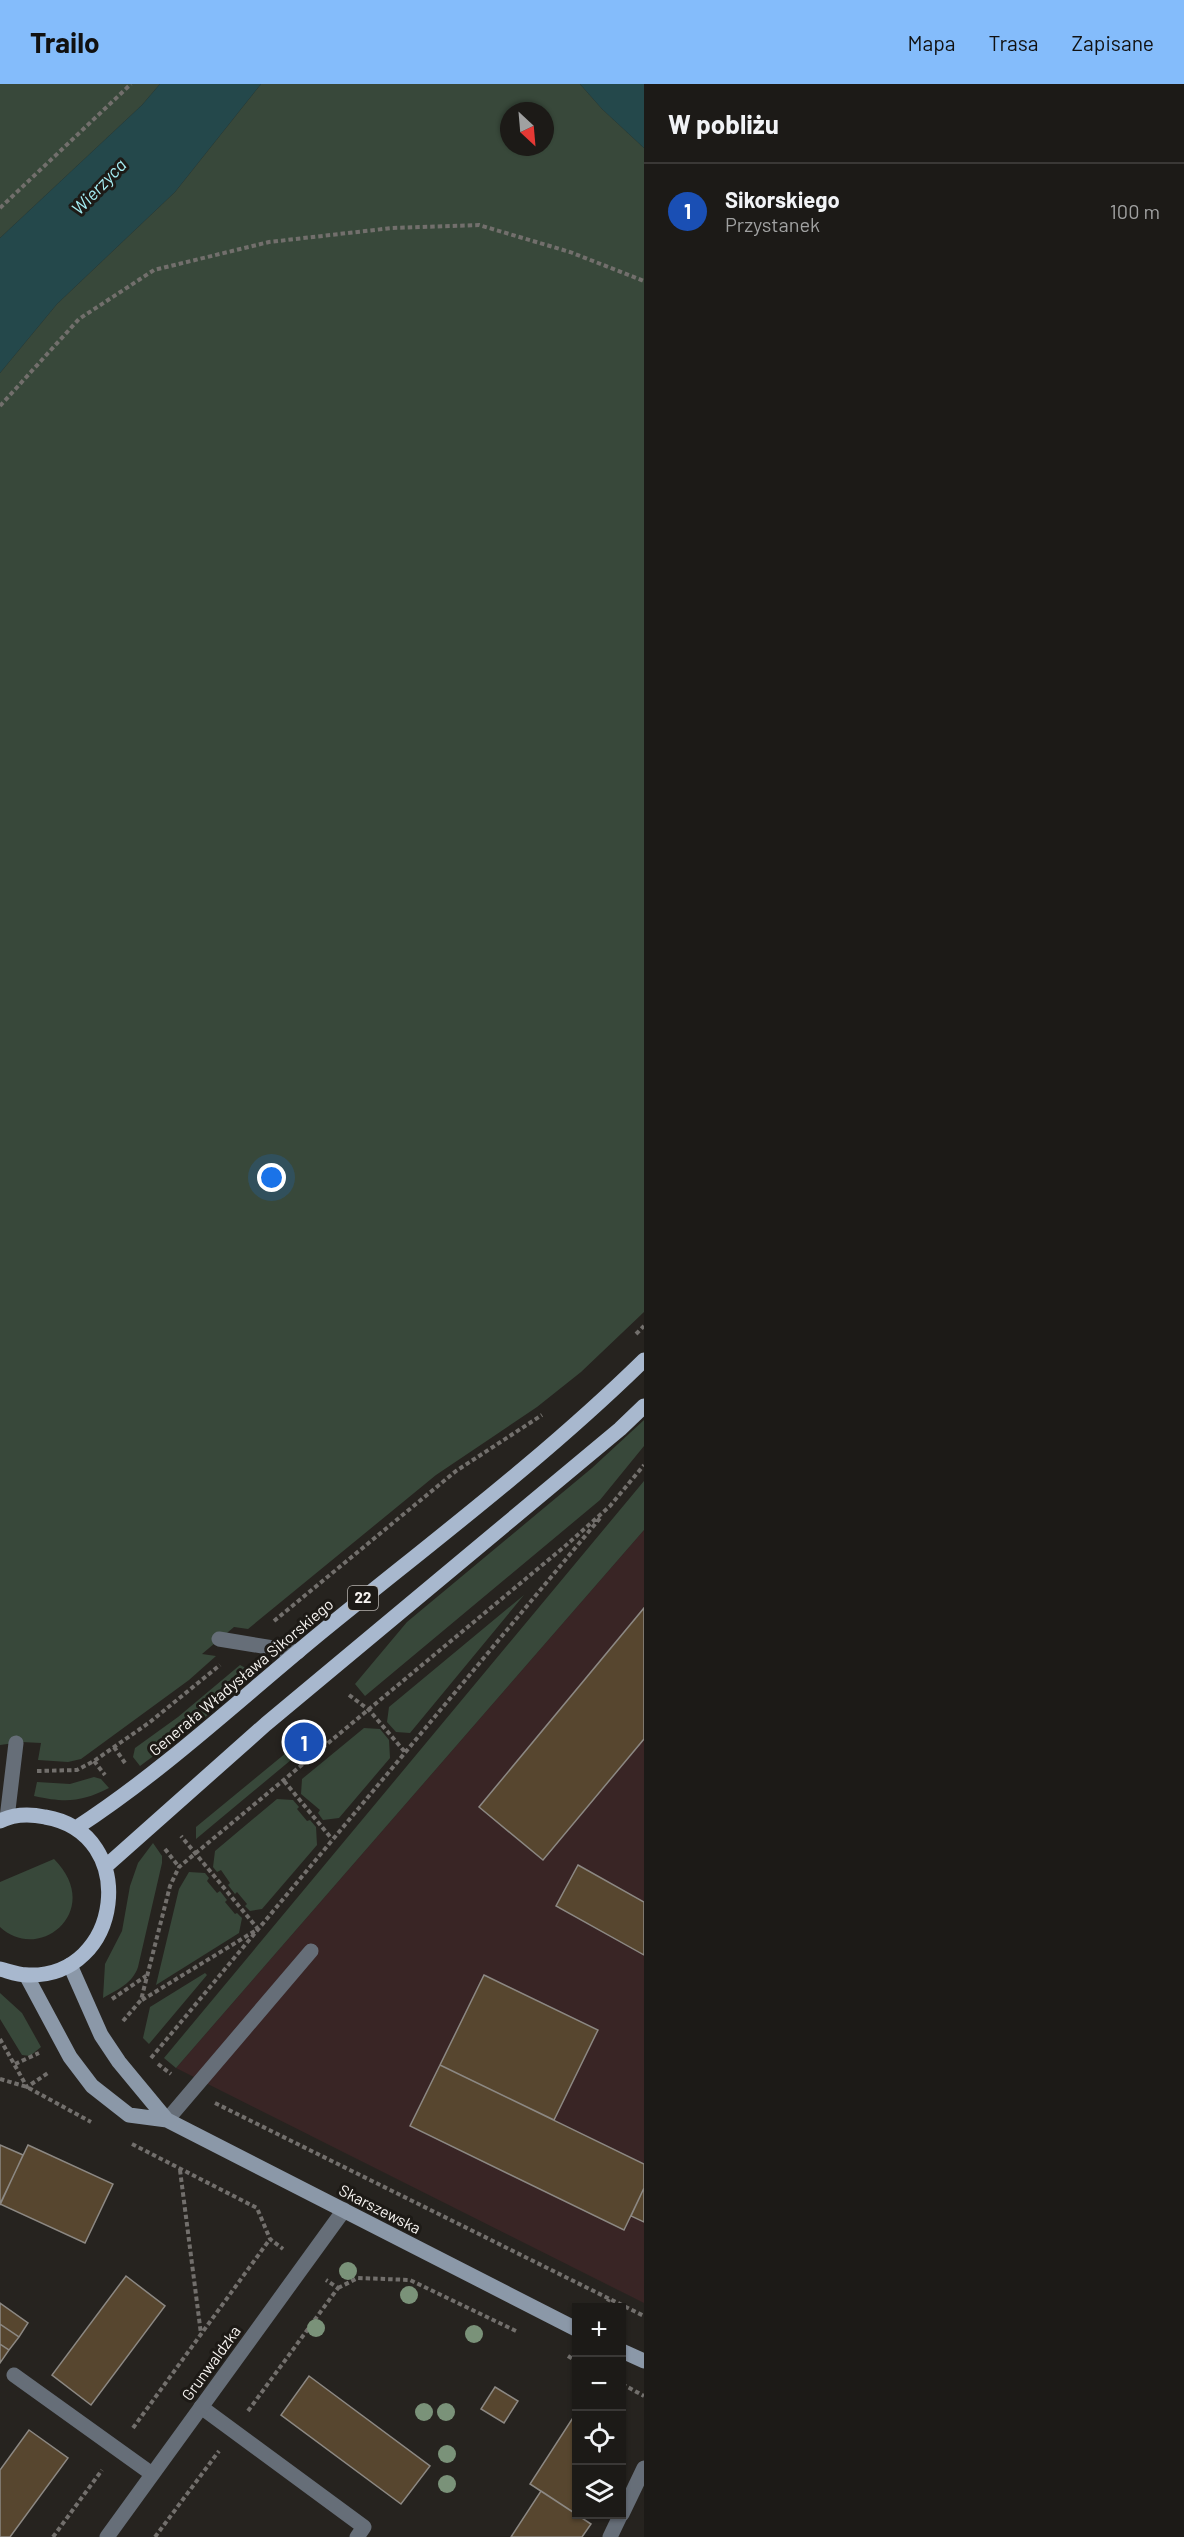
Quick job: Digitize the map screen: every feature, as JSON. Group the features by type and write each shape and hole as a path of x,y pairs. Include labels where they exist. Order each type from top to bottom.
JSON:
{"main road":[{"name":"Generała Władysława Sikorskiego","path":"76,1828 182,1750 298,1652 551,1446 644,1360"},
{"name":"22","path":"105,1867 266,1724 620,1429 644,1406"},
{"path":"0,1969 26,1975 49,1973 70,1965 92,1946 106,1922 110,1894 105,1867 93,1845 76,1828 54,1818 30,1815 3,1820"},
{"name":"Skarszewska","path":"70,1965 101,2035 119,2062 167,2120"},
{"name":"Skarszewska","path":"26,1975 70,2057 92,2086 129,2115 167,2120 572,2327"},
{"path":"626,2353 644,2361"}],"street":[{"path":"219,1640 298,1652"},
{"path":"3,1820 16,1743"},
{"path":"167,2120 311,1951"},
{"name":"Grunwaldzka","path":"107,2537 344,2210"},
{"path":"14,2375 152,2474"},
{"path":"201,2407 364,2527 357,2537"},
{"path":"626,2504 644,2468"},
{"path":"610,2537 619,2519"}],"path":[{"path":"0,208 131,84"},
{"path":"0,406 79,319 154,270 269,242 392,228 479,225 570,252 644,281"},
{"path":"628,1341 644,1326"},
{"path":"12,1771 77,1770 94,1761 158,1715 456,1472 550,1409"},
{"path":"151,2058 644,1465"},
{"path":"141,2000 170,1886 179,1867 564,1547 610,1506"},
{"path":"349,1695 369,1710 405,1752"},
{"path":"284,1781 332,1839"},
{"path":"175,1829 258,1929"},
{"path":"161,1845 179,1867"},
{"path":"125,2028 122,2022 141,2000 258,1929"},
{"path":"102,2005 147,1976"},
{"path":"0,2039 27,2087"},
{"path":"143,2050 192,2090 234,2114 644,2316"},
{"path":"15,2064 45,2051"},
{"path":"27,2087 51,2071"},
{"path":"0,2079 27,2087 99,2126"},
{"path":"130,2143 257,2208 270,2239 338,2288"},
{"path":"180,2169 201,2334"},
{"path":"53,2537 270,2239"},
{"path":"155,2537 338,2288 358,2278 410,2280 523,2335"},
{"path":"606,2303 609,2299"},
{"path":"565,2355 572,2358"},
{"path":"626,2387 644,2396"}],"shaded area":[{"path":"644,1530 644,2303 176,2068"}],"green space":[{"path":"0,84 160,84 142,105 0,238"},
{"path":"261,84 580,84 602,109 644,148 644,1312 581,1372 537,1407 436,1475 248,1629 234,1627 202,1654 216,1656 189,1680 81,1759 68,1762 38,1760 41,1743 22,1742 0,1745 0,373 57,304 175,192"},
{"path":"644,1420 644,1446 600,1500 365,1696 355,1684 407,1622 592,1468"},
{"path":"644,1481 644,1530 176,2068 164,2058"},
{"path":"524,1595 410,1733 396,1732 387,1722 389,1707"},
{"path":"240,1665 257,1674 198,1723 140,1766 133,1757 135,1748 178,1717"},
{"path":"364,1728 380,1729 389,1740 390,1758 339,1818 323,1820 318,1813 320,1810 301,1794 302,1779"},
{"path":"309,1734 315,1740 196,1839 196,1827"},
{"path":"94,1777 101,1779 109,1788 73,1800 55,1800 34,1796 37,1782 70,1784"},
{"path":"277,1799 293,1800 307,1821 310,1820 316,1827 317,1845 262,1909 250,1911 237,1892 235,1894 228,1885 230,1883 221,1870 217,1872 213,1867 215,1851"},
{"path":"153,1843 162,1856 162,1863 138,1967 128,1982 103,1998 105,1964 122,1931 130,1886 138,1863"},
{"path":"54,1859 68,1878 73,1896 70,1913 61,1926 48,1935 32,1939 16,1937 0,1927 0,1882"},
{"path":"189,1872 205,1873 209,1878 207,1881 217,1893 220,1891 227,1900 225,1902 235,1914 237,1913 242,1918 239,1933 156,1985 179,1889"},
{"path":"205,1973 207,1975 149,2044 143,2038 150,2007"},
{"path":"0,1993 22,2013 41,2047 30,2056 22,2055 0,2019"}],"water":[{"name":"Wierzyca","path":"160,84 261,84 175,192 57,304 0,373 0,238 142,105"},
{"path":"580,84 644,84 644,148 602,109"}],"building":[{"path":"644,1608 644,1739 543,1860 479,1807"},
{"path":"578,1865 644,1902 644,1955 556,1906"},
{"path":"484,1975 598,2030 554,2120 440,2065"},
{"path":"440,2065 644,2164 644,2188 624,2230 410,2126"},
{"path":"0,2145 23,2155 0,2205"},
{"path":"28,2145 113,2184 85,2243 0,2204"},
{"path":"644,2188 644,2222 631,2216"},
{"path":"126,2276 165,2306 91,2405 52,2375"},
{"path":"0,2303 28,2323 19,2337 0,2324"},
{"path":"0,2324 19,2337 9,2350 0,2344"},
{"path":"0,2344 9,2350 0,2363"},
{"path":"309,2376 430,2466 401,2504 281,2415"},
{"path":"495,2387 518,2401 504,2423 481,2409"},
{"path":"572,2419 572,2511 530,2484"},
{"path":"29,2430 68,2458 10,2537 0,2537 0,2470"},
{"path":"541,2491 572,2511 572,2519 583,2519 591,2524 582,2537 511,2537"}],"place":[{"name":"Sikorskiego","path":"304,1742"}]}
